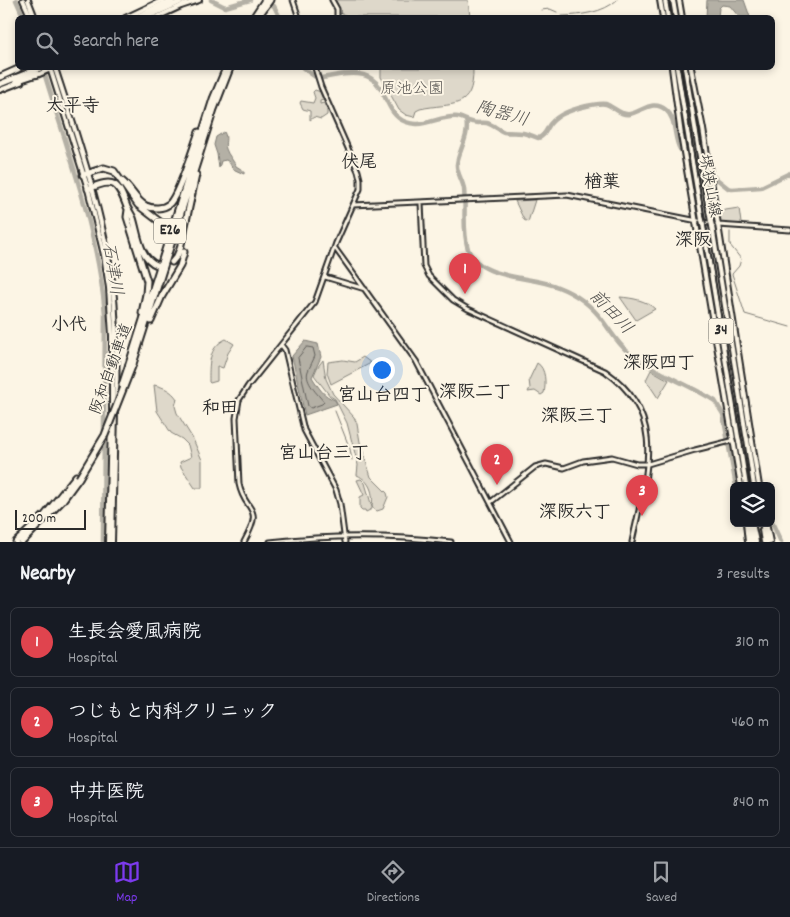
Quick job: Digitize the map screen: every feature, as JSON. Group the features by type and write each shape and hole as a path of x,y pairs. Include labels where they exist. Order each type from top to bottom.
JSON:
{"highway":[{"path":"135,15 163,0"},
{"path":"141,15 172,0"},
{"path":"151,15 184,0"},
{"path":"255,15 265,0"},
{"path":"260,15 270,0"},
{"path":"0,83 18,70"},
{"path":"0,83 28,70"},
{"name":"阪和自動車道","path":"131,364 213,99 225,70"},
{"name":"阪和自動車道","path":"22,542 62,501 102,434 114,407 142,339 209,126 229,70"},
{"path":"0,83 39,72"},
{"path":"122,181 146,206 159,208 169,204 213,99"},
{"path":"172,262 180,249 209,126"},
{"path":"85,174 96,169 109,168 118,174 138,205 164,225"},
{"path":"90,188 108,183 118,186 123,193 128,210 132,216 144,254 149,261 157,265"},
{"path":"128,210 127,217 145,273 147,287 131,364"},
{"path":"142,339 162,296 180,266 184,252"},
{"name":"阪和自動車道","path":"16,542 44,515 77,477"}],"main road":[{"path":"23,0 30,15"},
{"path":"28,0 35,15"},
{"path":"131,15 163,0"},
{"path":"162,15 199,0"},
{"path":"660,0 662,15"},
{"path":"665,0 668,15"},
{"path":"673,0 676,15"},
{"path":"679,0 682,15"},
{"path":"52,70 90,188 108,254 113,288 116,325 116,386 112,542"},
{"path":"672,70 730,441 740,482"},
{"name":"堺狭山線","path":"677,70 745,482"},
{"name":"堺狭山線","path":"685,70 753,482"},
{"path":"691,70 702,121 759,482"},
{"path":"90,188 101,240 110,308 112,400 108,542"},
{"path":"750,527 750,542"},
{"path":"751,527 756,542"},
{"path":"762,527 767,542"},
{"path":"766,527 767,542"}],"street":[{"path":"293,0 298,15"},
{"path":"332,0 337,9 337,15"},
{"path":"244,542 254,515 239,484 236,418 238,404 248,386 282,346 315,302 334,248 360,189 359,175 316,70"},
{"path":"353,205 567,195 718,225 790,230"},
{"path":"421,202 423,263 429,276 453,300 468,309 596,366 613,377 634,400 645,424 648,442 648,464 632,542"},
{"path":"334,248 416,361 511,542"},
{"path":"325,277 365,289"},
{"path":"282,346 286,355 304,430 336,490 340,504 345,542"},
{"path":"491,502 540,465 546,464 564,468 583,461 612,457 637,464 648,464 751,436"},
{"path":"270,542 344,537 452,542"}],"green space":[{"path":"334,0 468,0 470,15 345,15 339,13"},
{"name":"原池公園","path":"381,70 473,70 472,82 465,98 451,105 420,109 416,111 414,117 406,115 399,110 381,77"},
{"path":"315,90 321,92 324,100 320,101 320,104 324,103 325,106 327,105 327,115 321,119 314,117 310,120 310,111 303,109 300,103 301,101 313,103 315,98 313,92"},
{"path":"535,200 528,222 524,220 515,201"},
{"path":"739,208 740,225 723,224 721,222 719,211"},
{"path":"464,255 477,269 468,283 450,265"},
{"path":"620,297 643,302 655,309 636,320"},
{"path":"226,339 234,344 228,353 223,368 217,366 217,381 210,383 211,357 220,342"},
{"path":"363,357 371,363 331,384 327,373 328,362 343,360 355,362"},
{"path":"323,360 326,379 333,394 354,417 357,424 360,442 371,477 387,493 388,497 383,509 377,511 372,507 370,488 357,475 358,465 347,423 335,399 330,396 314,375"},
{"path":"537,363 540,365 545,376 544,393 541,395 535,391 528,392 530,388 529,380"},
{"path":"651,370 669,380 658,398 646,380"},
{"path":"154,385 167,390 177,399 175,406 177,413 193,439 202,460 202,488 195,488 181,467 180,462 191,457 188,445 171,433 157,411"},
{"path":"361,479 365,483 372,507 372,509 366,512 360,508 360,497 364,495 357,480"}],"water":[{"path":"707,0 744,0 749,15 737,15 730,6 722,5 719,8 718,15 706,15"},
{"path":"224,132 227,151 236,166 244,171 244,174 233,169 226,160 221,161 219,168 214,145 216,137"},
{"path":"305,341 318,344 321,357 312,377 322,391 335,400 337,404 305,415 292,356"}],"waterway":[{"name":"石津川","path":"16,0 23,15"},
{"name":"陶器川","path":"211,0 225,7 250,0"},
{"path":"573,15 598,11 617,0"},
{"name":"陶器川","path":"267,2 274,6 278,15"},
{"path":"541,10 550,9 557,12"},
{"name":"石津川","path":"43,70 89,220 101,282 105,314 103,542"},
{"name":"陶器川","path":"306,70 320,78 348,74 368,77 380,88 392,111 398,117 412,124 458,117 474,123 487,123 504,132 523,133 538,138 544,134 550,124 557,118 579,108 606,104 621,113 630,114 648,107 657,106 666,110 672,118 680,149"},
{"name":"前田川","path":"466,120 467,132 458,158 457,167 464,189 466,242 474,259 483,267 495,272 547,283 571,293 594,310 618,342 629,353 649,366 715,401 723,414 735,482"},
{"name":"陶器川","path":"713,176 732,189 761,187 790,173"},
{"path":"730,232 730,245 741,259 739,266 732,274 745,314 790,327"},
{"path":"335,411 350,449 352,460"},
{"name":"前田川","path":"774,527 781,542"}],"tunnel":[{"path":"164,225 178,235 184,252"}],"railway":[{"path":"668,0 670,15"},
{"path":"680,70 749,482"},
{"path":"757,527 759,542"}],"place":[{"name":"生長会愛風病院","path":"465,294"},
{"name":"つじもと内科クリニック","path":"497,485"},
{"name":"中井医院","path":"642,516"}],"district":[{"name":"太平寺","path":"73,107"},
{"name":"伏尾","path":"359,163"},
{"name":"楢葉","path":"602,183"},
{"name":"深阪","path":"693,241"},
{"name":"小代","path":"69,326"},
{"name":"深阪四丁","path":"659,364"},
{"name":"深阪二丁","path":"475,393"},
{"name":"宮山台四丁","path":"383,396"},
{"name":"和田","path":"220,409"},
{"name":"深阪三丁","path":"577,417"},
{"name":"宮山台三丁","path":"324,454"},
{"name":"深阪六丁","path":"575,513"}]}
